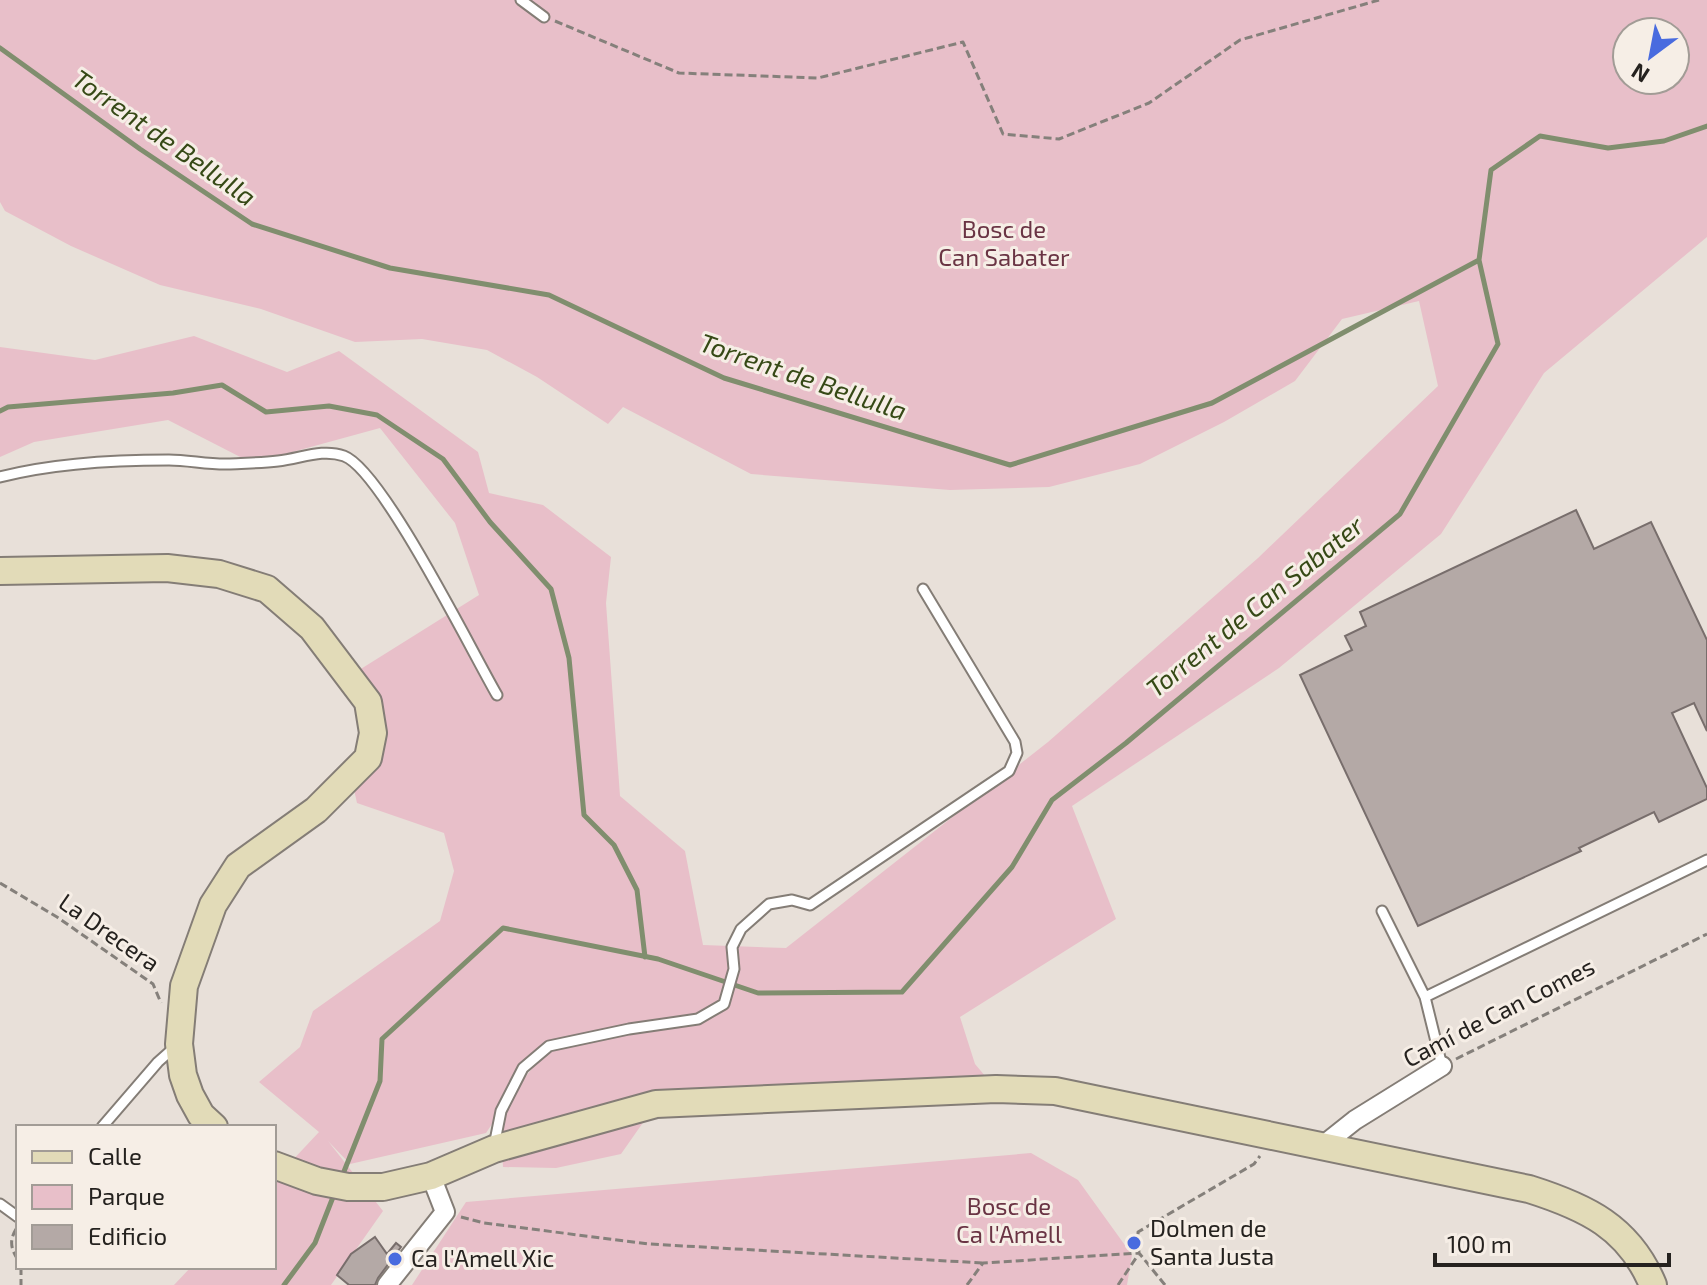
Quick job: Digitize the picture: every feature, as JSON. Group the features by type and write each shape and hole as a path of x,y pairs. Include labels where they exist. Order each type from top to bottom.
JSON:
{"main road":[{"path":"0,571 167,568 219,574 267,589 312,628 368,702 373,733 368,758 316,810 238,866 213,905 184,986 179,1044 183,1075 190,1095 201,1115 212,1125"},
{"path":"276,1166 317,1181 348,1187 383,1187 431,1176 494,1149 656,1104 996,1089 1055,1091 1529,1189 1569,1202 1612,1227 1642,1259 1653,1285"}],"street":[{"name":"Camí de Can Comes","path":"1321,1147 1355,1120 1442,1066"},
{"path":"387,1285 445,1212 431,1176"}],"lane":[{"path":"521,0 544,17"},
{"path":"0,477 24,471 111,462 172,460 222,465 282,461 309,453 344,456 370,476 497,695"},
{"path":"494,1149 501,1111 523,1068 549,1046 629,1029 698,1019 711,1012 724,1004 734,969 732,947 741,929 769,904 792,900 810,905 1009,771 1017,753 1015,742 923,589"},
{"path":"1425,997 1707,860"},
{"path":"1382,911 1425,997 1442,1066"},
{"path":"104,1125 158,1062 179,1044"}],"path":[{"path":"544,17 679,73 818,78 963,42 1003,134 1059,139 1149,103 1240,40 1379,0"},
{"name":"La Drecera","path":"0,883 57,917 153,984 163,1008"},
{"name":"Camí de Can Comes","path":"1442,1066 1707,934"},
{"path":"1118,1285 1139,1253 1138,1232 1254,1164 1275,1137"},
{"path":"445,1212 484,1223 649,1244 983,1263 1139,1253"},
{"path":"16,1230 12,1237 12,1250 16,1257"},
{"path":"1139,1253 1165,1285"},
{"path":"967,1285 983,1263"}],"green space":[{"name":"Bosc de Can Sabater","path":"0,0 1707,0 1707,237 1544,373 1441,534 1279,668 1072,806 1116,919 960,1017 975,1064 996,1089 656,1104 621,1154 556,1168 503,1167 500,1112 486,1133 350,1164 328,1141 383,1211 331,1285 174,1285 189,1269 276,1269 276,1178 319,1132 259,1082 300,1047 313,1011 440,921 454,871 444,833 357,803 351,776 373,733 348,677 479,595 455,523 380,428 252,463 168,420 34,442 0,457 0,347 95,360 194,336 287,372 339,351 478,452 489,493 543,505 611,557 606,603 620,796 685,851 703,945 786,948 1048,742 1258,558 1438,386 1419,301 1342,319 1295,381 1224,422 1140,464 1049,487 950,490 751,474 623,407 608,424 537,377 487,350 422,339 355,342 261,309 160,285 71,246 5,211 0,202","holes":["546,1050 505,1104 523,1068"]},
{"name":"Bosc de Ca l'Amell","path":"1031,1153 1078,1180 1132,1255 1127,1285 412,1285 466,1202"}],"building":[{"path":"1576,510 1594,549 1651,522 1707,640 1707,731 1694,703 1672,713 1707,788 1707,799 1659,822 1654,812 1579,848 1581,851 1418,926 1300,675 1352,650 1345,636 1366,626 1360,612"},
{"name":"Ca l'Amell Xic","path":"375,1237 387,1254 396,1243 401,1247 375,1285 349,1285 337,1275 351,1254"}],"waterway":[{"name":"Torrent de Bellulla","path":"0,48 140,149 252,224 390,268 549,295 724,378 1010,465 1212,403 1479,260"},
{"name":"Torrent de Can Sabater","path":"341,1179 380,1081 382,1039 503,928 658,959 758,993 902,992 1012,867 1052,800 1126,743 1400,514 1498,344 1479,260 1491,170 1540,136 1608,148 1664,141 1707,126"},
{"path":"0,411 8,407 173,393 222,385 266,412 329,406 377,415 443,459 490,522 551,589 569,658 584,815 614,845 637,890 645,957"},
{"path":"284,1285 315,1243 335,1192"}],"place":[{"name":"Dolmen de Santa Justa","path":"1134,1243"},
{"name":"Ca l'Amell Xic","path":"395,1259"}]}
